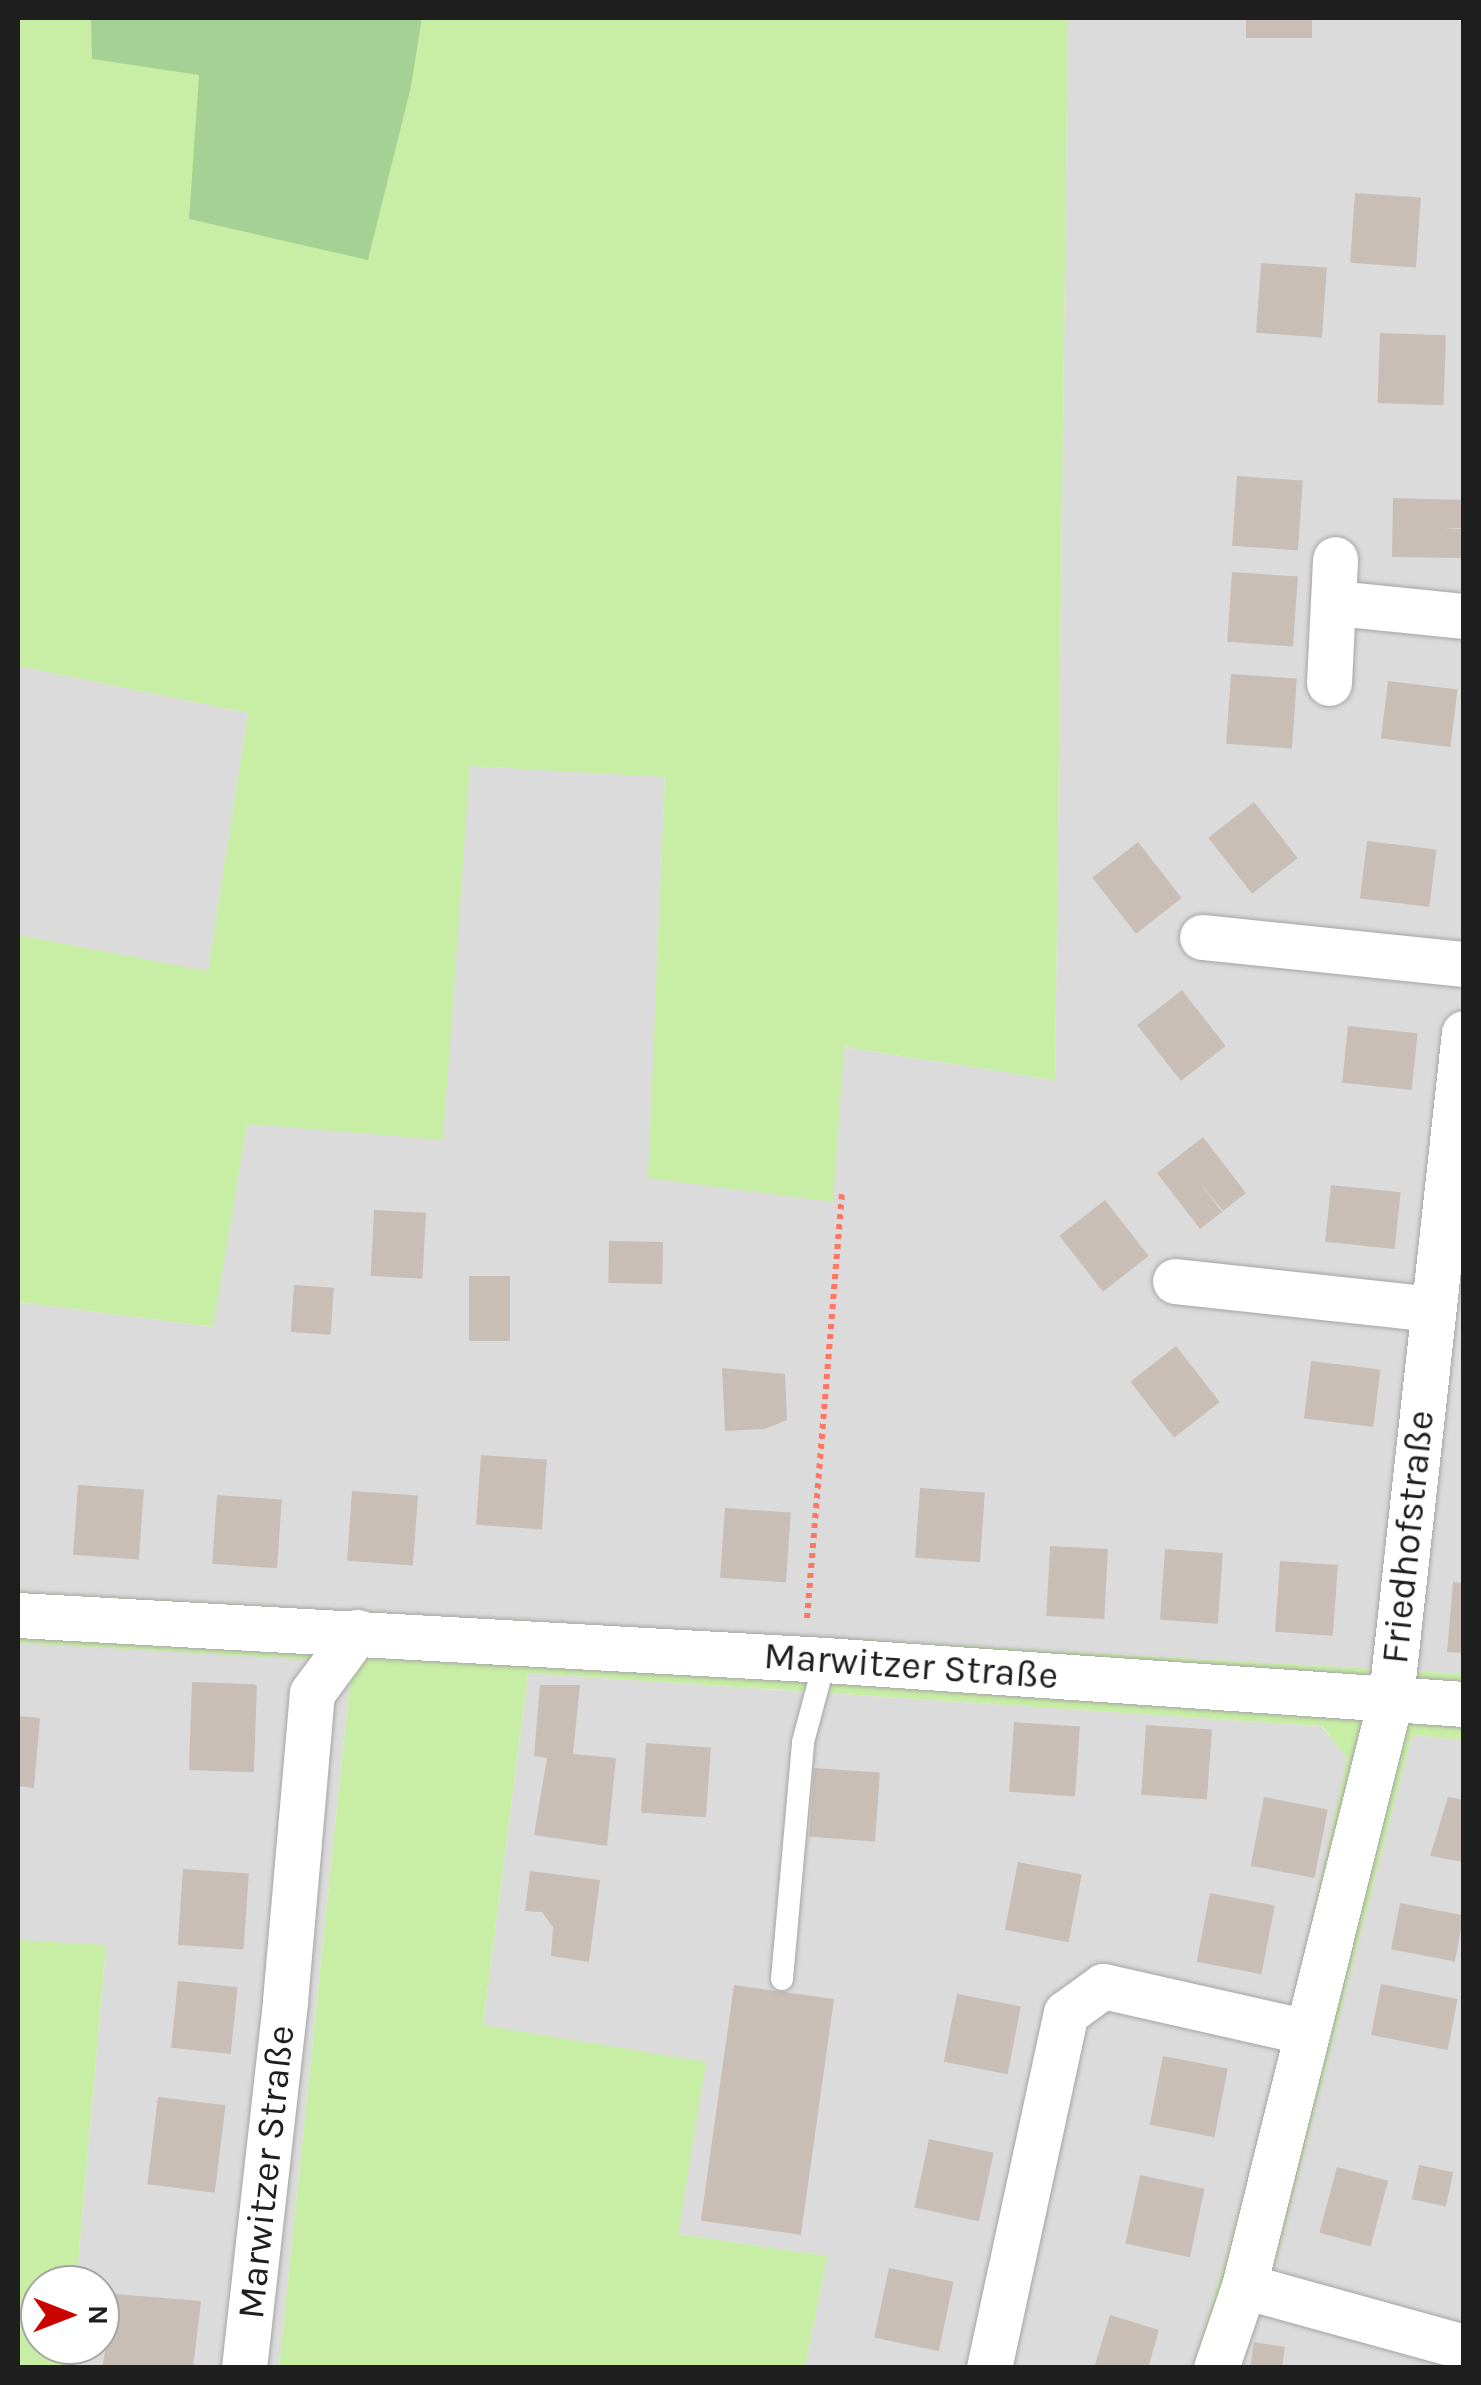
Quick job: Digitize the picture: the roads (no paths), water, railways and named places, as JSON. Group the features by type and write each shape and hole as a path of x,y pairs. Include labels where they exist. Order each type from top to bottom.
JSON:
{"street":[{"path":"1329,683 1335,558"},
{"path":"1335,604 1464,616"},
{"path":"1202,937 1464,964"},
{"name":"Friedhofstraße","path":"1216,2368 1244,2286 1391,1698 1432,1310 1451,1254 1464,1033"},
{"path":"1175,1281 1432,1310"},
{"name":"Marwitzer Straße","path":"18,1616 358,1632 1464,1704"},
{"name":"Marwitzer Straße","path":"244,2368 283,2019 312,1693 358,1632"},
{"path":"989,2368 1066,2013 1103,1986 1308,2032"},
{"path":"1244,2286 1464,2347"}],"lane":[{"path":"782,1978 814,1660"}]}
